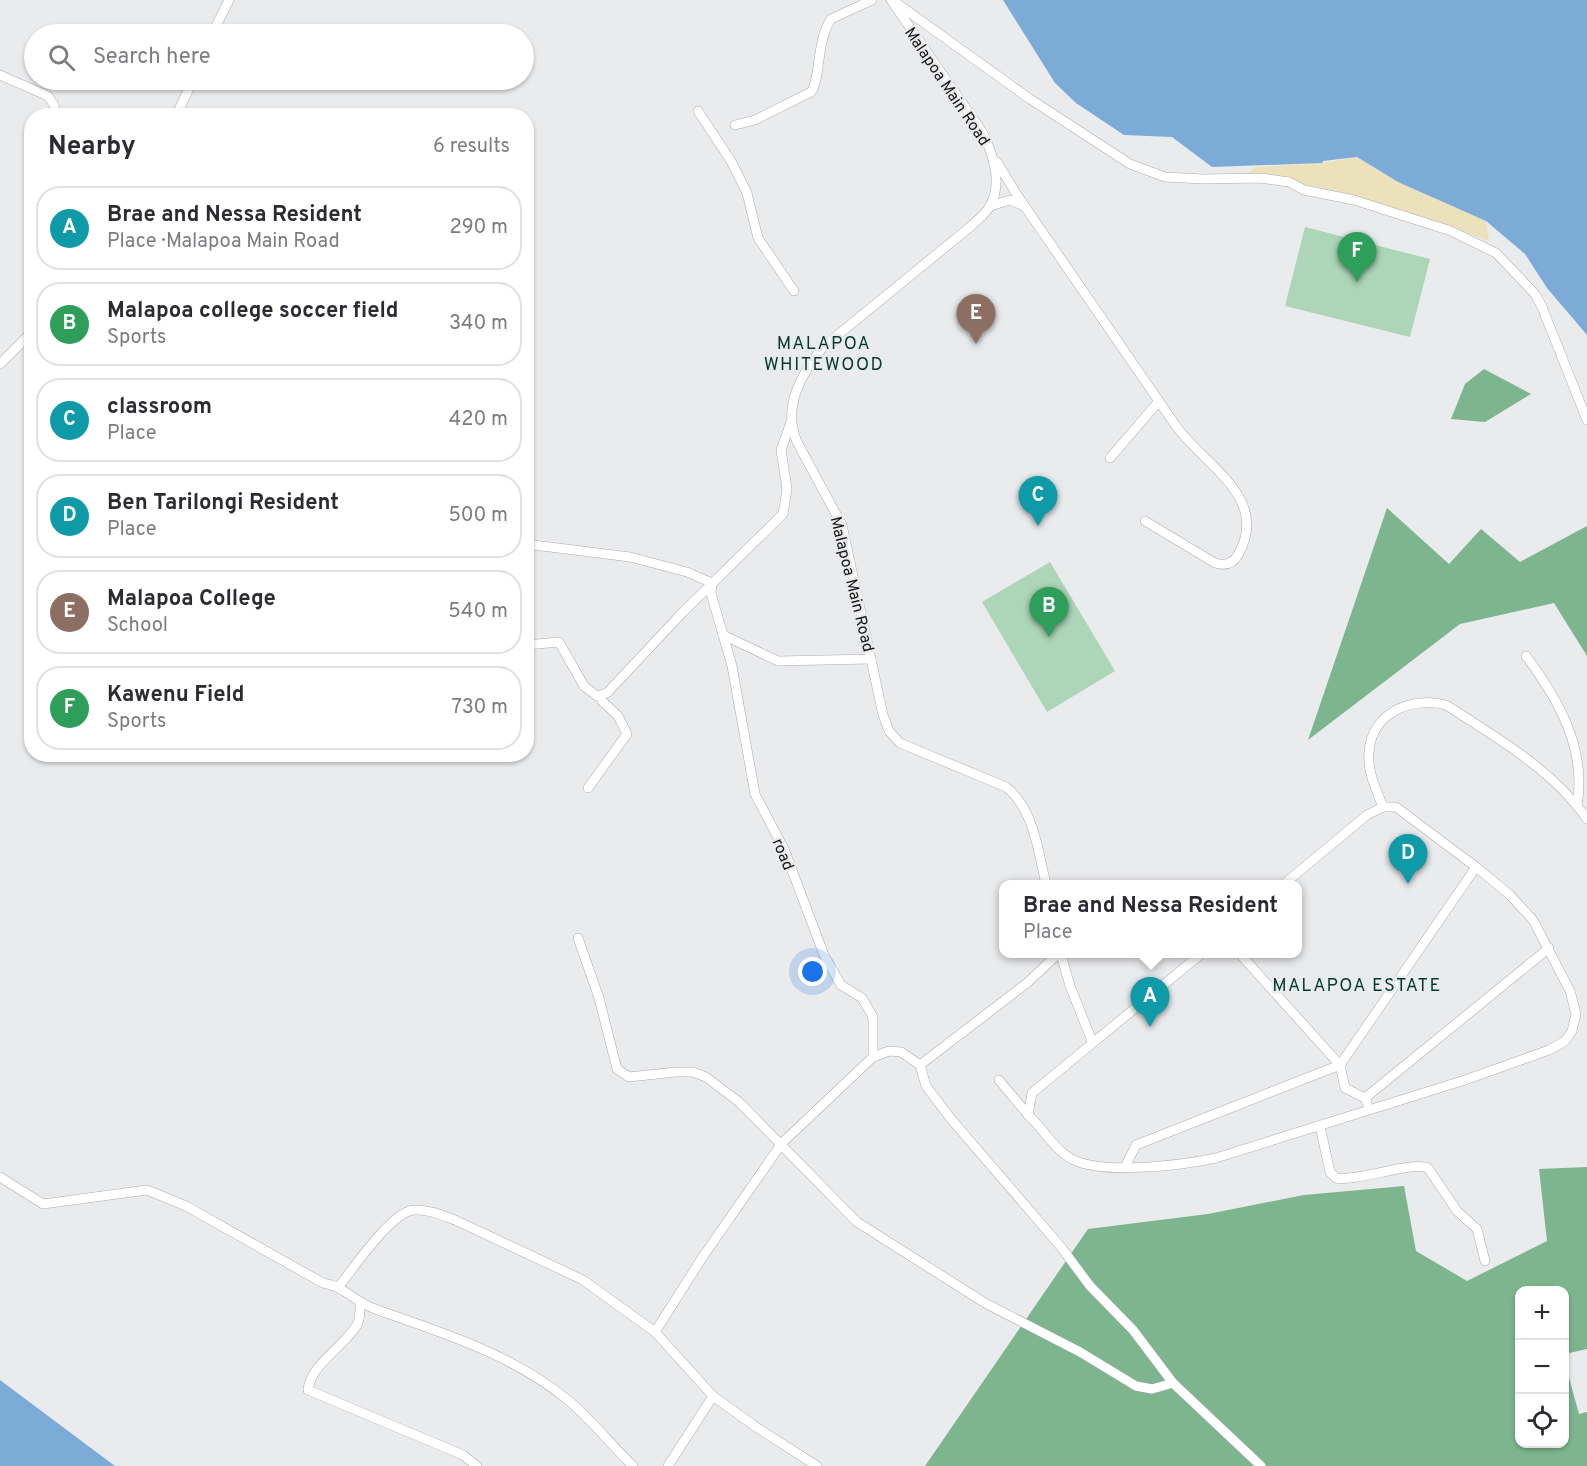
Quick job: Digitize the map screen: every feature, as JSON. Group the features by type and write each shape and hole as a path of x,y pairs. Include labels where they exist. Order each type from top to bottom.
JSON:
{"street":[{"path":"217,24 229,0"},
{"path":"735,125 755,120 811,92 815,85 821,42 831,19 872,0"},
{"path":"892,0 1030,99 1130,164 1165,177 1260,178 1289,182 1304,190 1331,194 1422,222 1480,244 1496,253 1535,294 1548,319 1587,420"},
{"name":"Malapoa Main Road","path":"892,0 921,46 983,133 994,156 996,171 990,206 898,288 823,347 799,385 792,403 791,422 797,442 842,525 885,723 894,737 944,763 1006,787 1015,794 1023,804 1033,829 1045,880"},
{"path":"0,75 24,86"},
{"path":"34,90 48,96 53,108"},
{"path":"180,108 188,90"},
{"path":"698,111 741,182 758,238 794,291"},
{"path":"994,156 1186,439 1237,492 1251,522 1236,558 1232,562 1220,565 1145,521"},
{"path":"990,206 1010,200 1028,209"},
{"path":"0,364 24,340"},
{"path":"1110,458 1159,400"},
{"path":"534,644 560,642 588,691 597,696 607,693 712,583 783,514 788,489 781,450 791,422"},
{"path":"534,546 630,557 687,572 712,583"},
{"name":"road","path":"712,583 711,593 732,666 755,794 784,849 824,955 841,985 862,998 873,1017 873,1057"},
{"path":"723,635 778,661 871,659"},
{"path":"1526,656 1561,702 1580,741 1586,777 1577,805"},
{"path":"588,788 627,734 618,716 602,701"},
{"path":"1383,807 1371,774 1369,751 1373,737 1384,720 1396,709 1425,702 1446,705 1544,773 1577,805 1587,819"},
{"path":"999,1080 1069,1158 1087,1165 1125,1167 1178,1165 1216,1158 1320,1126 1465,1080 1549,1050 1565,1041 1575,1023 1574,1001 1549,948 1525,911 1476,867 1396,807 1383,807 1366,815 1290,880"},
{"path":"1125,1167 1136,1145 1340,1065 1476,867"},
{"path":"578,938 599,998 617,1069 623,1075 637,1077 693,1072 706,1077 732,1096 782,1143 857,1222 985,1303 1080,1352 1136,1386 1152,1389 1173,1383"},
{"path":"1365,1098 1549,948"},
{"path":"920,1065 1009,997 1054,958"},
{"path":"1060,958 1092,1041"},
{"path":"1029,1115 1032,1093 1092,1041 1196,958"},
{"path":"1244,958 1340,1065 1345,1088 1365,1098 1370,1109"},
{"path":"655,1332 702,1258 782,1143 873,1057 890,1051 901,1052 920,1065 926,1086 951,1119 1061,1247 1090,1286 1133,1330 1173,1383 1261,1466"},
{"path":"1320,1126 1330,1172 1335,1178 1394,1172 1420,1166 1428,1168 1457,1211 1477,1229 1485,1262"},
{"path":"0,1178 43,1204 147,1190 186,1206 323,1283 339,1286 360,1304 480,1348 535,1375 570,1402 633,1466"},
{"path":"339,1286 393,1221 412,1209 434,1212 583,1280 655,1332 713,1396 817,1466"},
{"path":"360,1304 358,1322 334,1353 310,1377 308,1390 463,1455 477,1466"},
{"path":"668,1466 713,1396"}],"green space":[{"path":"1305,227 1430,259 1410,337 1285,306"},
{"path":"1484,369 1531,394 1485,422 1451,419 1465,384"},
{"path":"1387,508 1449,564 1481,529 1520,562 1587,526 1587,656 1554,603 1460,624 1308,740"},
{"path":"1050,562 1115,671 1047,712 982,602"},
{"path":"1587,1167 1587,1349 1569,1353 1569,1286 1515,1286 1515,1448 1569,1448 1569,1378 1579,1414 1587,1412 1587,1466 925,1466 1088,1229 1208,1214 1304,1195 1404,1186 1416,1251 1467,1281 1547,1241 1539,1169"}],"sand":[{"path":"1357,157 1398,182 1486,221 1489,241 1438,222 1324,188 1246,174 1256,167 1322,163"}],"water":[{"path":"1003,0 1587,0 1587,335 1547,288 1525,254 1486,221 1398,182 1357,157 1323,161 1322,163 1212,167 1172,137 1124,135 1076,103 1055,83"},
{"path":"0,1380 115,1466 0,1466"}],"place":[{"name":"Kawenu Field","path":"1357,282"},
{"name":"Malapoa College","path":"976,344"},
{"name":"classroom","path":"1038,526"},
{"name":"Malapoa college soccer field","path":"1049,637"},
{"name":"Ben Tarilongi Resident","path":"1408,884"},
{"name":"Brae and Nessa Resident","path":"1150,1027"}],"district":[{"name":"MALAPOA WHITEWOOD","path":"824,353"},
{"name":"MALAPOA ESTATE","path":"1357,985"}]}
